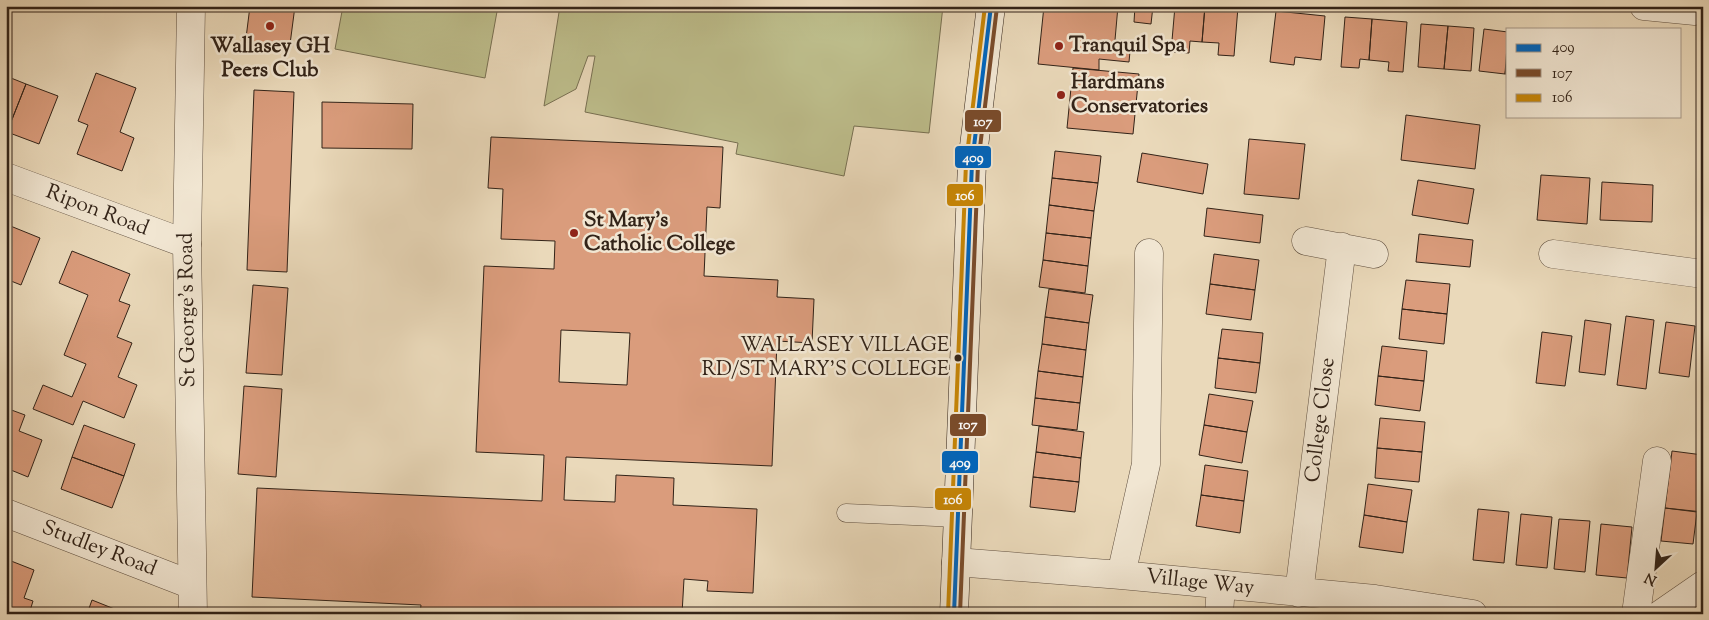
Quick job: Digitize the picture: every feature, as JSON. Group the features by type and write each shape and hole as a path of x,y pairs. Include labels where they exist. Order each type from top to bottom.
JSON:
{"street":[{"name":"St George's Road","path":"191,6 187,244 193,614"},
{"path":"954,614 972,163 991,6"},
{"path":"1644,6 1695,11 1696,6"},
{"name":"Ripon Road","path":"6,177 187,244"},
{"path":"1306,240 1374,254"},
{"name":"College Close","path":"1300,593 1342,247"},
{"path":"1121,575 1146,464 1149,253"},
{"path":"1554,254 1703,274"},
{"path":"1636,614 1657,461"},
{"name":"Studley Road","path":"6,513 192,585"},
{"name":"Village Way","path":"956,562 1221,585 1300,593 1374,606 1473,614"},
{"path":"1219,614 1221,585"},
{"path":"1661,614 1703,585"}],"lane":[{"path":"846,513 958,518"}],"green space":[{"path":"343,6 498,6 485,78 335,49"},
{"path":"560,6 943,6 929,133 854,126 844,176 736,154 738,143 585,112 595,56 588,56 576,89 544,106"}],"building":[{"name":"Wallasey GH Peers Club","path":"250,6 295,6 289,52 245,46"},
{"path":"1044,6 1118,6 1115,40 1131,41 1129,62 1099,59 1099,70 1038,64"},
{"path":"1135,6 1153,6 1151,24 1134,22"},
{"path":"1175,6 1205,6 1202,42 1190,41 1189,53 1171,52"},
{"path":"1205,6 1238,7 1234,56 1218,55 1219,43 1202,42"},
{"path":"1276,11 1325,16 1321,60 1295,57 1294,65 1270,62"},
{"path":"1345,17 1372,19 1369,60 1360,59 1359,68 1341,67"},
{"path":"1372,19 1407,22 1403,72 1388,71 1389,62 1369,60"},
{"path":"1421,24 1448,26 1444,69 1418,67"},
{"path":"1448,26 1474,28 1471,71 1444,69"},
{"path":"1484,29 1506,32 1505,74 1479,71"},
{"path":"1073,68 1139,74 1133,134 1067,128"},
{"path":"96,73 136,88 120,132 134,138 122,171 77,154 88,125 78,121"},
{"path":"6,76 26,84 7,132 6,131"},
{"path":"26,84 58,96 39,144 7,132"},
{"path":"254,90 294,92 287,272 247,270"},
{"path":"322,102 413,104 412,149 322,148"},
{"path":"1406,115 1480,125 1475,169 1401,160"},
{"path":"491,137 723,147 720,208 707,207 704,276 778,280 777,297 814,299 812,343 777,341 772,466 566,457 564,500 615,502 616,475 674,478 673,505 757,509 753,593 707,591 708,581 684,579 682,614 420,614 421,605 252,597 257,488 542,501 544,455 476,452 484,266 554,269 555,241 501,239 503,189 488,188","holes":["561,330 630,333 627,385 559,382"]},
{"path":"1249,139 1305,144 1299,199 1244,194"},
{"path":"1055,151 1101,156 1098,183 1052,178"},
{"path":"1142,153 1208,164 1203,194 1137,182"},
{"path":"1541,175 1590,178 1587,224 1537,220"},
{"path":"1052,178 1098,183 1094,211 1049,205"},
{"path":"1418,180 1474,189 1468,224 1412,215"},
{"path":"1602,182 1653,185 1652,222 1600,220"},
{"path":"1049,205 1094,211 1091,238 1046,233"},
{"path":"1207,208 1263,215 1260,243 1204,236"},
{"path":"8,225 40,238 21,285 6,279 6,229"},
{"path":"1046,233 1091,238 1088,266 1043,260"},
{"path":"1419,234 1473,240 1470,267 1416,262"},
{"path":"72,251 130,274 119,301 130,305 117,337 132,343 118,377 137,385 124,418 83,401 73,425 33,409 43,385 72,397 86,364 64,355 88,295 59,283"},
{"path":"1214,254 1259,260 1255,290 1210,284"},
{"path":"1043,260 1088,266 1085,293 1039,287"},
{"path":"1406,280 1450,284 1447,314 1402,309"},
{"path":"1210,284 1255,290 1251,320 1206,314"},
{"path":"253,285 288,288 282,375 246,373"},
{"path":"1049,289 1093,295 1089,323 1045,317"},
{"path":"1402,309 1447,314 1444,344 1399,339"},
{"path":"1626,316 1654,320 1646,389 1617,385"},
{"path":"1045,317 1089,323 1086,350 1042,344"},
{"path":"1585,320 1611,324 1605,375 1579,372"},
{"path":"1666,322 1695,326 1689,377 1659,373"},
{"path":"1222,329 1263,333 1260,363 1218,358"},
{"path":"1542,332 1572,336 1565,386 1536,383"},
{"path":"1042,344 1086,350 1083,377 1038,371"},
{"path":"1382,346 1427,351 1424,381 1378,376"},
{"path":"1703,352 1703,379 1699,379"},
{"path":"1218,358 1260,363 1256,393 1215,388"},
{"path":"1038,371 1083,377 1080,403 1035,398"},
{"path":"1378,376 1424,381 1420,411 1375,405"},
{"path":"244,386 282,389 276,477 238,474"},
{"path":"1209,394 1253,401 1247,432 1204,425"},
{"path":"1035,398 1080,403 1077,430 1032,425"},
{"path":"6,408 25,415 19,431 42,440 28,477 6,468"},
{"path":"1380,418 1425,422 1422,452 1377,448"},
{"path":"84,425 135,444 124,476 72,457"},
{"path":"1204,425 1247,432 1242,463 1199,455"},
{"path":"1039,426 1084,432 1081,458 1036,452"},
{"path":"1377,448 1422,452 1419,482 1375,478"},
{"path":"1672,451 1703,455 1703,512 1665,508"},
{"path":"1036,452 1081,458 1079,482 1033,477"},
{"path":"72,457 124,476 112,508 61,489"},
{"path":"1205,465 1248,471 1244,501 1201,495"},
{"path":"1033,477 1079,482 1075,512 1030,507"},
{"path":"1368,484 1412,490 1407,522 1364,515"},
{"path":"1201,495 1244,501 1240,533 1196,526"},
{"path":"1665,508 1697,512 1693,544 1661,541"},
{"path":"1478,509 1509,512 1504,563 1473,560"},
{"path":"1521,514 1552,517 1547,568 1516,565"},
{"path":"1364,515 1407,522 1403,553 1359,547"},
{"path":"1559,519 1590,521 1585,572 1554,569"},
{"path":"1601,524 1632,527 1627,578 1596,575"},
{"path":"6,559 34,570 24,598 33,601 29,614 6,614"},
{"path":"92,600 127,614 87,614"}],"transit line":[{"name":"106","path":"948,614 966,163 985,6"},
{"name":"409","path":"954,614 972,163 991,6"},
{"name":"107","path":"960,614 978,164 997,7"}],"place":[{"name":"Wallasey GH Peers Club","path":"270,26"},
{"name":"Tranquil Spa","path":"1059,46"},
{"name":"Hardmans Conservatories","path":"1061,95"},
{"name":"St Mary's Catholic College","path":"574,233"},
{"name":"WALLASEY VILLAGE RD/ST MARY'S COLLEGE","path":"958,358"}]}
